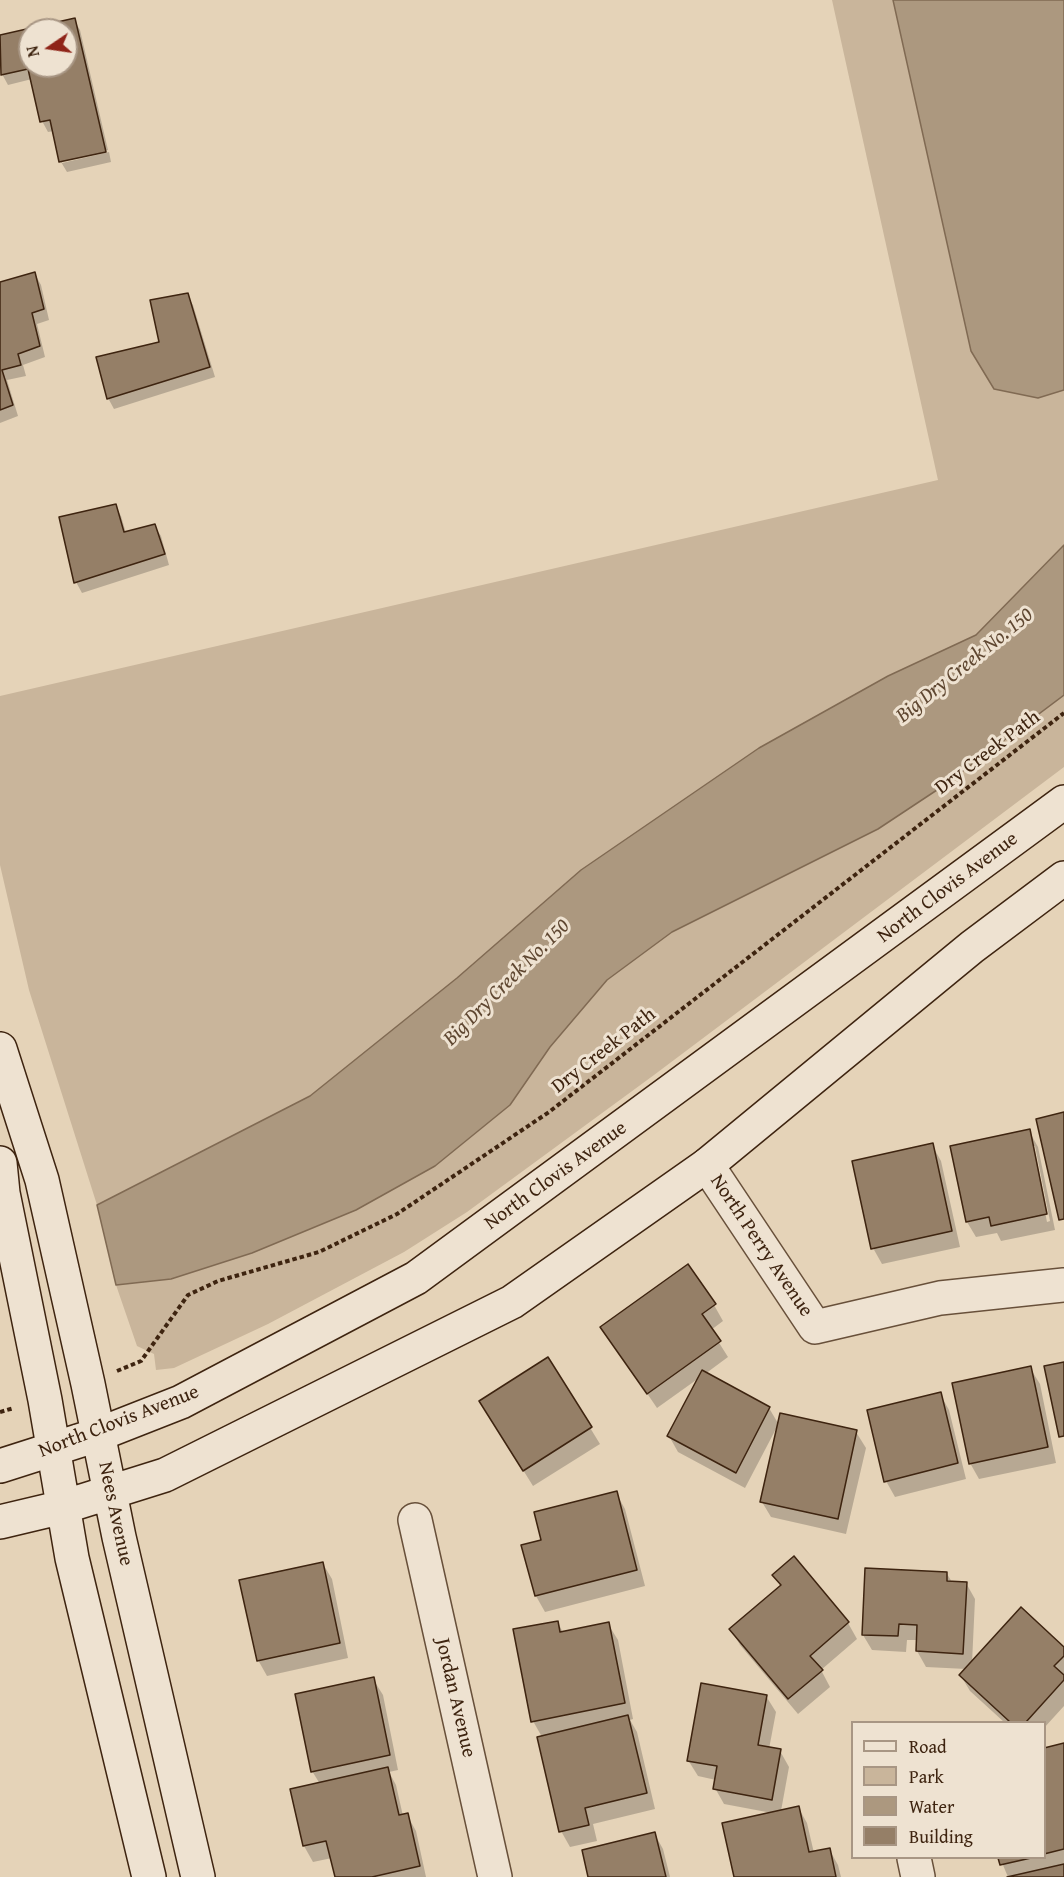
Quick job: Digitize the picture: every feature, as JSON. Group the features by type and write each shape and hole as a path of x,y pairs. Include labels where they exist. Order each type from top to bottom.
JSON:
{"main road":[{"name":"North Clovis Avenue","path":"0,1466 98,1435 181,1402 416,1278 1064,802"},
{"path":"0,1522 63,1508 165,1475 512,1302 707,1165 972,947 1064,878"},
{"name":"Nees Avenue","path":"0,1049 42,1180 88,1384 120,1541 198,1877"},
{"path":"0,1163 3,1193 45,1400 72,1558 149,1877"},
{"name":"North Perry Avenue","path":"707,1165 815,1327 940,1298 1064,1285"},
{"name":"Jordan Avenue","path":"415,1520 495,1877"},
{"path":"914,1859 918,1877"}],"path":[{"name":"Dry Creek Path","path":"141,1361 188,1295 218,1281 320,1252 397,1214 549,1112 1064,713"}],"green space":[{"path":"832,0 1064,0 1064,545 976,635 888,676 759,748 581,870 457,978 310,1096 97,1205 29,990 0,865 0,696 938,480"},
{"path":"1064,695 1064,767 654,1075 467,1212 404,1252 268,1324 174,1368 156,1370 154,1354 137,1346 116,1285 171,1279 252,1253 356,1210 435,1166 510,1105 550,1047 607,980 672,932 878,829 943,786"}],"water":[{"path":"893,0 1064,0 1064,390 1038,398 994,389 971,351"},
{"name":"Big Dry Creek No. 150","path":"1064,545 1064,695 943,786 878,829 672,932 607,980 550,1047 510,1105 435,1166 356,1210 252,1253 171,1279 116,1285 97,1205 310,1096 457,978 581,870 759,748 888,676 976,635"}],"building":[{"path":"18,31 18,71 1,75 0,35"},
{"path":"78,31 106,152 59,162 50,120 40,122 30,78 78,78"},
{"path":"35,272 44,309 32,313 40,346 18,354 21,365 2,370 13,405 0,410 0,282"},
{"path":"188,293 210,367 107,399 96,357 159,342 150,300"},
{"path":"116,504 124,532 155,524 165,554 74,583 59,517"},
{"path":"1064,1112 1064,1219 1059,1220 1036,1119"},
{"path":"1030,1129 1047,1214 991,1226 989,1217 966,1222 950,1146"},
{"path":"933,1143 952,1231 871,1249 852,1161"},
{"path":"688,1264 716,1304 702,1314 721,1341 647,1394 600,1327"},
{"path":"548,1357 592,1427 523,1471 479,1401"},
{"path":"1064,1362 1064,1436 1059,1437 1044,1366"},
{"path":"1031,1366 1048,1447 969,1464 952,1383"},
{"path":"702,1370 770,1407 736,1473 667,1436"},
{"path":"941,1392 958,1463 884,1482 867,1410"},
{"path":"780,1413 857,1430 838,1519 760,1502"},
{"path":"617,1491 637,1570 535,1596 521,1545 541,1540 534,1512"},
{"path":"794,1556 849,1622 810,1656 823,1670 788,1699 729,1629 781,1585 772,1575"},
{"path":"323,1562 340,1643 257,1661 239,1580"},
{"path":"865,1568 947,1572 947,1581 967,1582 963,1654 916,1651 917,1625 899,1624 898,1636 862,1635"},
{"path":"1021,1607 1064,1647 1064,1656 1054,1666 1064,1675 1064,1680 1027,1721 1009,1721 959,1675"},
{"path":"558,1621 560,1632 609,1622 625,1703 531,1722 513,1629"},
{"path":"374,1677 390,1755 311,1772 295,1694"},
{"path":"701,1683 767,1695 758,1745 781,1749 772,1800 713,1789 717,1766 687,1761"},
{"path":"628,1715 647,1793 585,1808 589,1825 559,1832 537,1737"},
{"path":"1064,1743 1064,1849 1046,1854 1046,1748"},
{"path":"388,1767 399,1815 408,1813 420,1866 372,1877 335,1877 326,1841 303,1846 290,1789"},
{"path":"799,1806 809,1852 830,1848 836,1877 734,1877 722,1823"},
{"path":"655,1832 666,1877 588,1877 582,1850"},
{"path":"998,1859 1027,1859 1000,1865"},
{"path":"1064,1864 1064,1877 1007,1877"}]}
